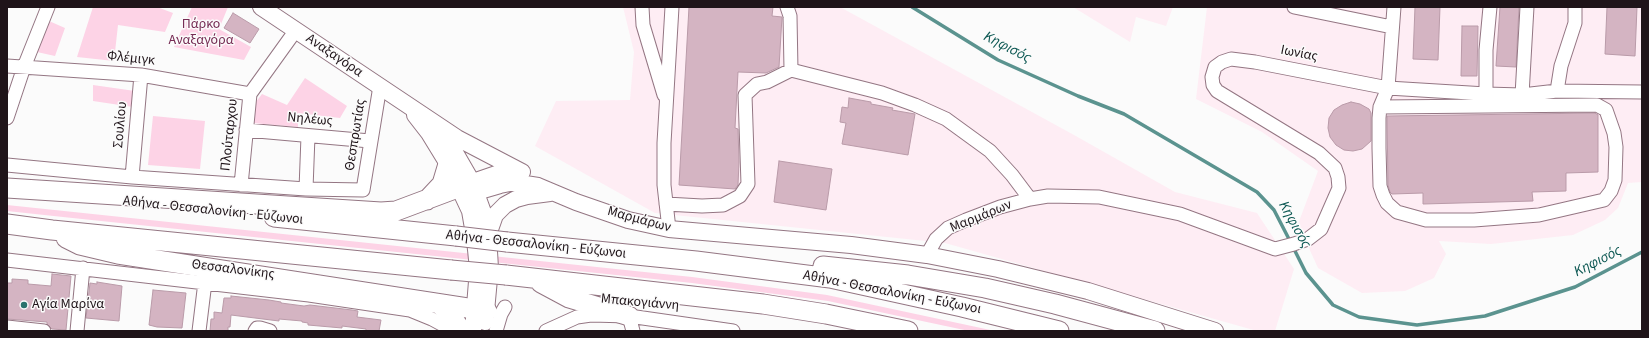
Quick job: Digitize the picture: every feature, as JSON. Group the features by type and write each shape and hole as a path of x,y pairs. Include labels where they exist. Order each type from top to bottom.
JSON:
{"highway":[{"path":"426,201 442,184 447,172 448,164"},
{"path":"7,188 381,212 396,211 468,189"},
{"name":"Αθήνα - Θεσσαλονίκη - Εύζωνοι","path":"7,188 696,261 830,278 962,306 1059,331"},
{"path":"7,224 52,230 506,275 763,304 826,314 908,331"},
{"path":"52,230 80,245 118,254 439,304 489,309"},
{"path":"696,261 778,261 908,275 985,288 1055,304 1155,331"},
{"path":"531,278 569,298 631,323"},
{"path":"439,304 448,312 462,331"}],"main road":[{"name":"Αναξαγόρα","path":"262,7 439,126 468,189"},
{"name":"Αναξαγόρα","path":"407,104 429,133 448,164 468,189"},
{"path":"439,126 457,138 522,172"},
{"name":"Μαρμάρων","path":"468,189 499,173 510,171 522,172 542,176 560,184 581,194 600,209"},
{"name":"Μαρμάρων","path":"468,189 519,183 538,186 580,204 600,209 628,220 669,229 851,245 927,255"},
{"path":"468,189 484,215 488,236 490,268 489,309 483,331"},
{"path":"468,189 478,269 489,309"},
{"path":"488,236 495,215 511,202 527,196 556,193"},
{"path":"927,255 998,269 1088,291 1215,331"},
{"path":"473,331 489,309"}],"street":[{"path":"7,118 24,68 48,7"},
{"path":"642,7 644,25 654,66 666,102"},
{"path":"669,229 664,185 666,102 672,7"},
{"path":"787,7 790,16 791,70"},
{"path":"1294,7 1392,27"},
{"path":"1380,107 1597,105 1606,110 1614,133 1616,147 1615,180 1611,191 1604,200 1539,215 1474,220 1426,220 1397,212 1386,203 1380,186 1379,148 1380,107 1388,88 1394,7"},
{"path":"1486,94 1486,50 1490,7"},
{"path":"1522,95 1527,7"},
{"path":"1557,91 1561,66 1575,23 1575,7"},
{"name":"Πλούταρχου","path":"241,185 250,94 296,30"},
{"name":"Ιωνίας","path":"1274,249 1308,239 1321,229 1339,188 1338,177 1335,168 1319,153 1217,91 1213,85 1212,77 1216,67 1222,62 1231,59 1254,62 1388,88 1522,95 1557,91 1642,92"},
{"name":"Φλέμιγκ","path":"7,66 141,75 250,94"},
{"path":"666,204 702,206 723,204 740,196 748,184 745,95 757,84 767,82 791,70 882,93 946,118 990,151 1012,175 1030,199"},
{"name":"Σουλίου","path":"132,177 141,75"},
{"name":"Θεσπρωτίας","path":"306,189 364,190 370,141 380,86"},
{"name":"Νηλέως","path":"246,130 370,141"},
{"path":"7,165 132,177 306,189 308,136"},
{"name":"Μαρμάρων","path":"927,255 936,239 948,228 1000,207 1048,196 1099,197 1180,214 1274,249"},
{"name":"Θεσσαλονίκης","path":"7,260 205,282 410,310 432,319 445,326 450,331"},
{"path":"77,331 83,268"},
{"path":"199,331 205,282"},
{"path":"489,309 501,314 496,331"},
{"name":"Μπακογιάννη","path":"546,331 577,317 733,331"},
{"path":"7,327 44,331"},
{"path":"256,330 270,331"}],"shaded area":[{"path":"623,7 840,7 1175,192 1257,213 1294,269 1275,331 1257,331 945,243 655,213 535,146 556,101 630,100 634,52"},
{"path":"1073,7 1173,7 1166,26 1136,17 1130,42"},
{"path":"1207,7 1642,7 1640,86 1642,86 1642,182 1628,183 1618,208 1605,220 1573,235 1491,244 1439,241 1446,254 1434,278 1405,291 1362,293 1318,268 1298,224 1318,171 1262,132 1196,99"}],"green space":[{"path":"93,7 157,7 173,13 165,32 118,25 114,61 77,57"},
{"name":"Πάρκο Αναξαγόρα","path":"192,7 228,7 219,29 251,47 244,60 174,47"},
{"path":"49,21 65,28 55,56 37,52"},
{"path":"305,78 347,106 340,118 298,113 298,127 252,123 255,103 262,94 287,105"},
{"path":"93,85 135,91 133,107 93,101"},
{"path":"153,116 205,121 200,169 148,165"},
{"path":"7,205 692,277 827,295 995,331 969,331 828,301 692,283 7,211"}],"building":[{"path":"689,7 773,7 772,16 782,17 779,67 766,73 738,72 735,128 738,129 739,162 738,185 735,189 679,185"},
{"path":"1415,7 1440,7 1438,60 1413,59"},
{"path":"1500,7 1519,7 1516,67 1496,66"},
{"path":"1607,7 1637,7 1635,56 1605,54"},
{"path":"233,13 259,29 250,43 224,28"},
{"path":"1462,26 1478,26 1477,76 1461,76"},
{"path":"849,98 893,108 892,110 915,114 908,155 842,144 846,123 840,122 842,107 848,108"},
{"path":"1351,102 1360,104 1369,109 1371,113 1371,141 1362,149 1353,151 1344,150 1336,145 1330,137 1328,128 1329,118 1334,110"},
{"path":"1595,113 1598,115 1598,172 1566,173 1566,191 1532,192 1533,201 1423,204 1423,193 1392,194 1390,192 1388,185 1387,116"},
{"path":"779,161 832,169 826,210 774,202"},
{"path":"52,274 71,276 66,330 52,329 47,322 7,319 7,283 12,283 12,279 28,280 28,284 51,286"},
{"path":"97,282 122,286 119,321 86,318 90,283 97,284"},
{"path":"153,290 186,293 182,328 157,327 149,325"},
{"path":"231,296 304,306 310,305 358,311 357,317 381,320 379,331 366,331 366,329 342,326 342,328 308,325 308,323 302,321 279,319 279,321 231,315 230,327 228,327 228,331 210,331 211,319 214,319 214,312 222,313 224,298 231,298"}],"waterway":[{"name":"Κηφισός","path":"912,7 998,60 1078,96 1124,114 1257,192 1274,210 1290,241"},
{"name":"Κηφισός","path":"1293,247 1306,273 1333,305 1359,317 1417,325 1485,316 1575,287 1642,252"}],"place":[{"name":"Αγία Μαρίνα","path":"24,305"}]}
